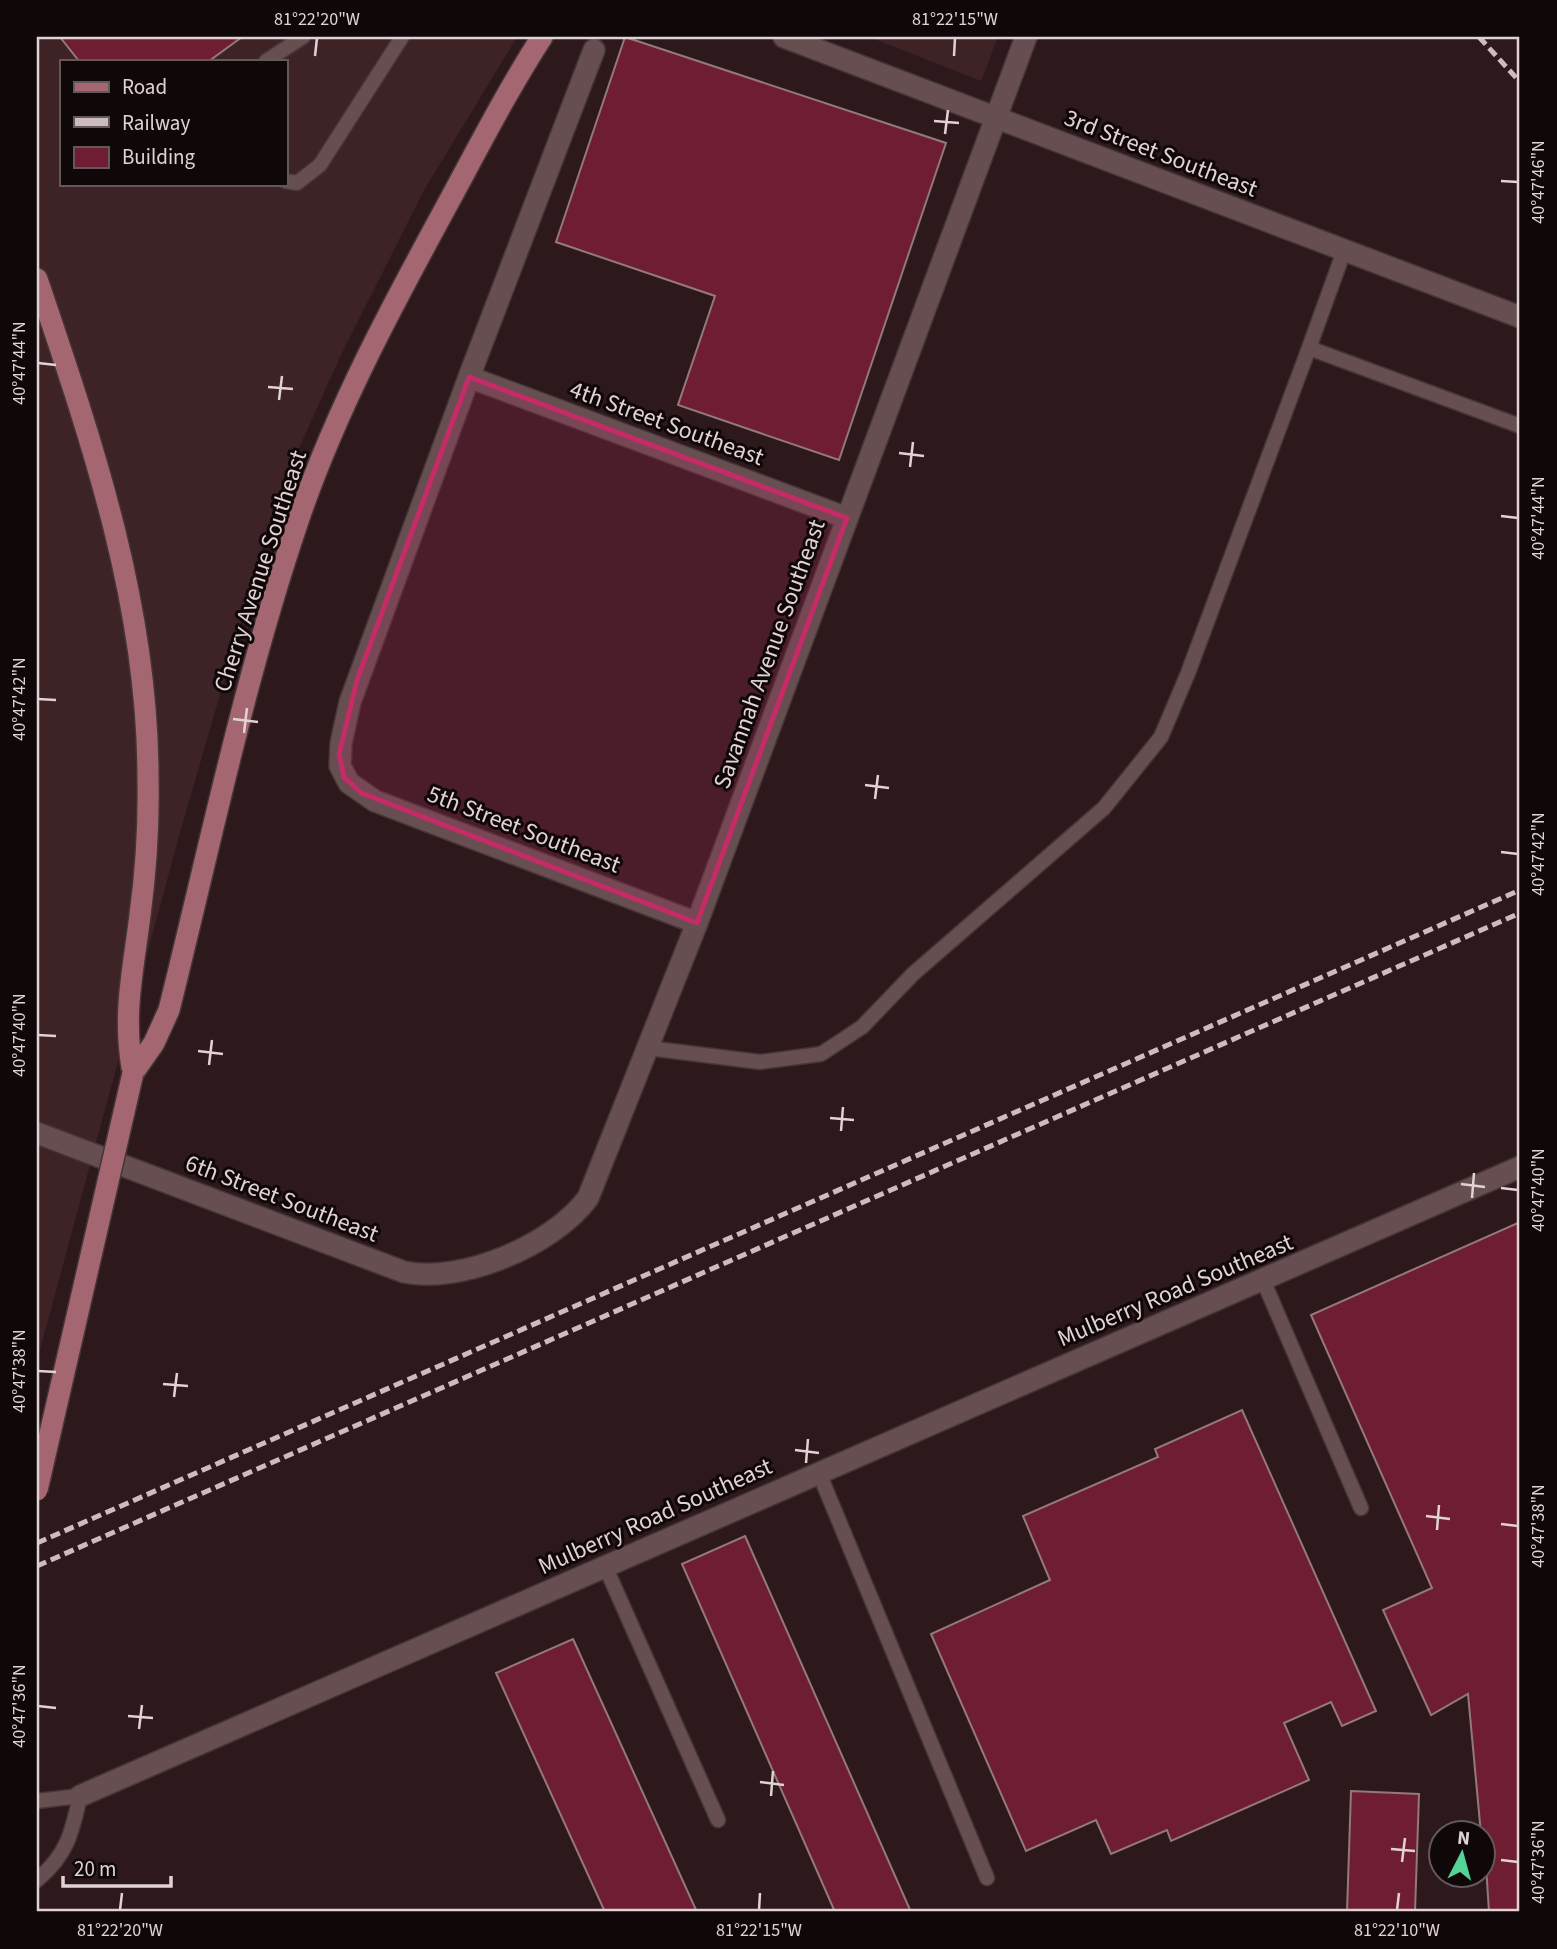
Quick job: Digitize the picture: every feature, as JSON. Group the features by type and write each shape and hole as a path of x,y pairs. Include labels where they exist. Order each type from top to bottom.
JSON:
{"main road":[{"name":"Cherry Avenue Southeast","path":"37,1490 133,1073 154,1043 169,1010 240,720 268,615 300,516 351,390 389,310 542,37"},
{"name":"Cherry Avenue Southeast","path":"37,279 103,480 125,570 140,656 147,738 148,791 141,906 128,998 128,1045 133,1073"}],"street":[{"name":"3rd Street Southeast","path":"784,37 1520,317"},
{"name":"Savannah Avenue Southeast","path":"511,1253 554,1232 572,1217 588,1198 697,923 1026,37"},
{"path":"469,377 594,50"},
{"name":"4th Street Southeast","path":"469,377 847,518"},
{"name":"5th Street Southeast","path":"469,377 357,680 341,743 342,771 354,788 375,801 697,923"},
{"name":"6th Street Southeast","path":"37,1133 404,1272 424,1276 450,1273 511,1253"},
{"name":"Mulberry Road Southeast","path":"80,1796 1520,1167"}],"lane":[{"path":"268,60 303,37"},
{"path":"287,181 297,183 320,165 402,37"},
{"path":"648,1048 760,1062 821,1054 862,1027 913,974 1104,808 1161,737 1188,673 1345,251"},
{"path":"1309,348 1520,426"},
{"path":"1263,1280 1361,1508"},
{"path":"819,1473 987,1878"},
{"path":"605,1566 718,1820"},
{"path":"37,1801 80,1796 67,1846 59,1859 37,1880"}],"highlighted area":[{"path":"469,377 847,518 697,923 361,793 344,777 339,754 357,680"}],"shaded area":[{"path":"37,37 517,37 423,192 340,357 278,495 179,836 37,1361"},
{"path":"869,37 998,37 981,81"}],"building":[{"path":"60,37 242,37 210,60 78,60"},
{"path":"625,37 946,143 839,460 678,405 715,296 556,242"},
{"path":"1520,1222 1520,1912 1489,1912 1488,1890 1498,1890 1498,1820 1480,1820 1468,1694 1431,1715 1383,1610 1432,1588 1311,1315"},
{"path":"1242,1410 1376,1711 1342,1726 1331,1702 1284,1723 1309,1780 1171,1841 1167,1830 1111,1854 1096,1820 1026,1851 931,1634 1050,1580 1023,1516 1158,1457 1155,1449"},
{"path":"745,1536 911,1912 835,1912 682,1564"},
{"path":"573,1639 697,1912 605,1912 496,1673"},
{"path":"1351,1791 1419,1794 1415,1912 1347,1912"}],"railway":[{"path":"1479,37 1520,82"},
{"path":"37,1543 1520,890"},
{"path":"37,1566 1520,913"}]}
